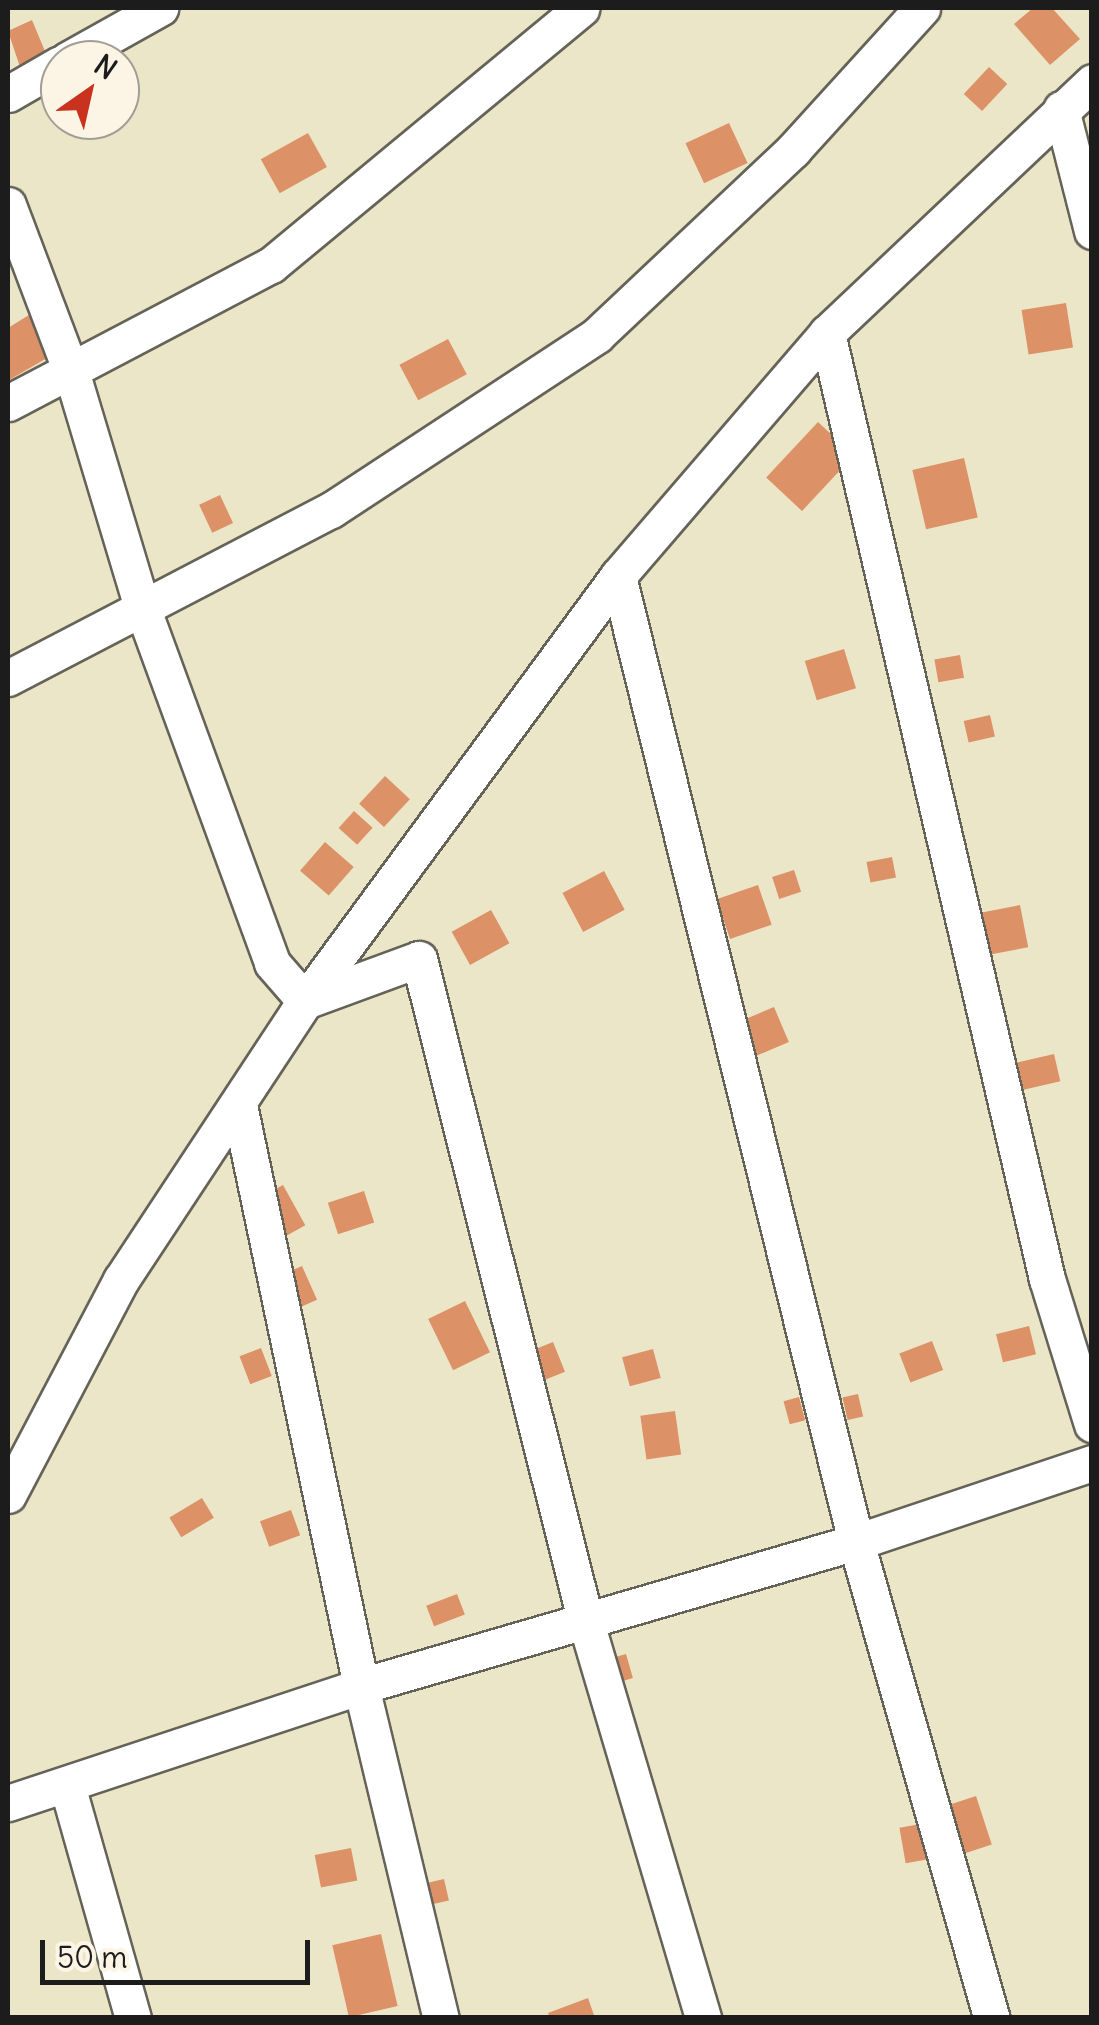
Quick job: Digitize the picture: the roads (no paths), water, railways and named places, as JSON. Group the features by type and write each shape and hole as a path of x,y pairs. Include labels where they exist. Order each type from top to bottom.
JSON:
{"street":[{"path":"103,40 160,8"},
{"path":"8,404 72,374 271,265 582,8"},
{"path":"8,678 332,510 597,335 793,150 922,8"},
{"path":"8,94 40,76"},
{"path":"8,1495 121,1280 305,1001 618,576 827,333 1092,82"},
{"path":"1062,109 1092,231"},
{"path":"8,204 72,374 142,607 272,963 305,1001"},
{"path":"827,333 1046,1279 1092,1424"},
{"path":"618,576 856,1542 992,2018"},
{"path":"305,1001 419,958 585,1619 703,2018"},
{"path":"239,1105 361,1686 441,2018"},
{"path":"8,1803 361,1686 856,1542 1092,1463"},
{"path":"67,1785 133,2018"}]}
